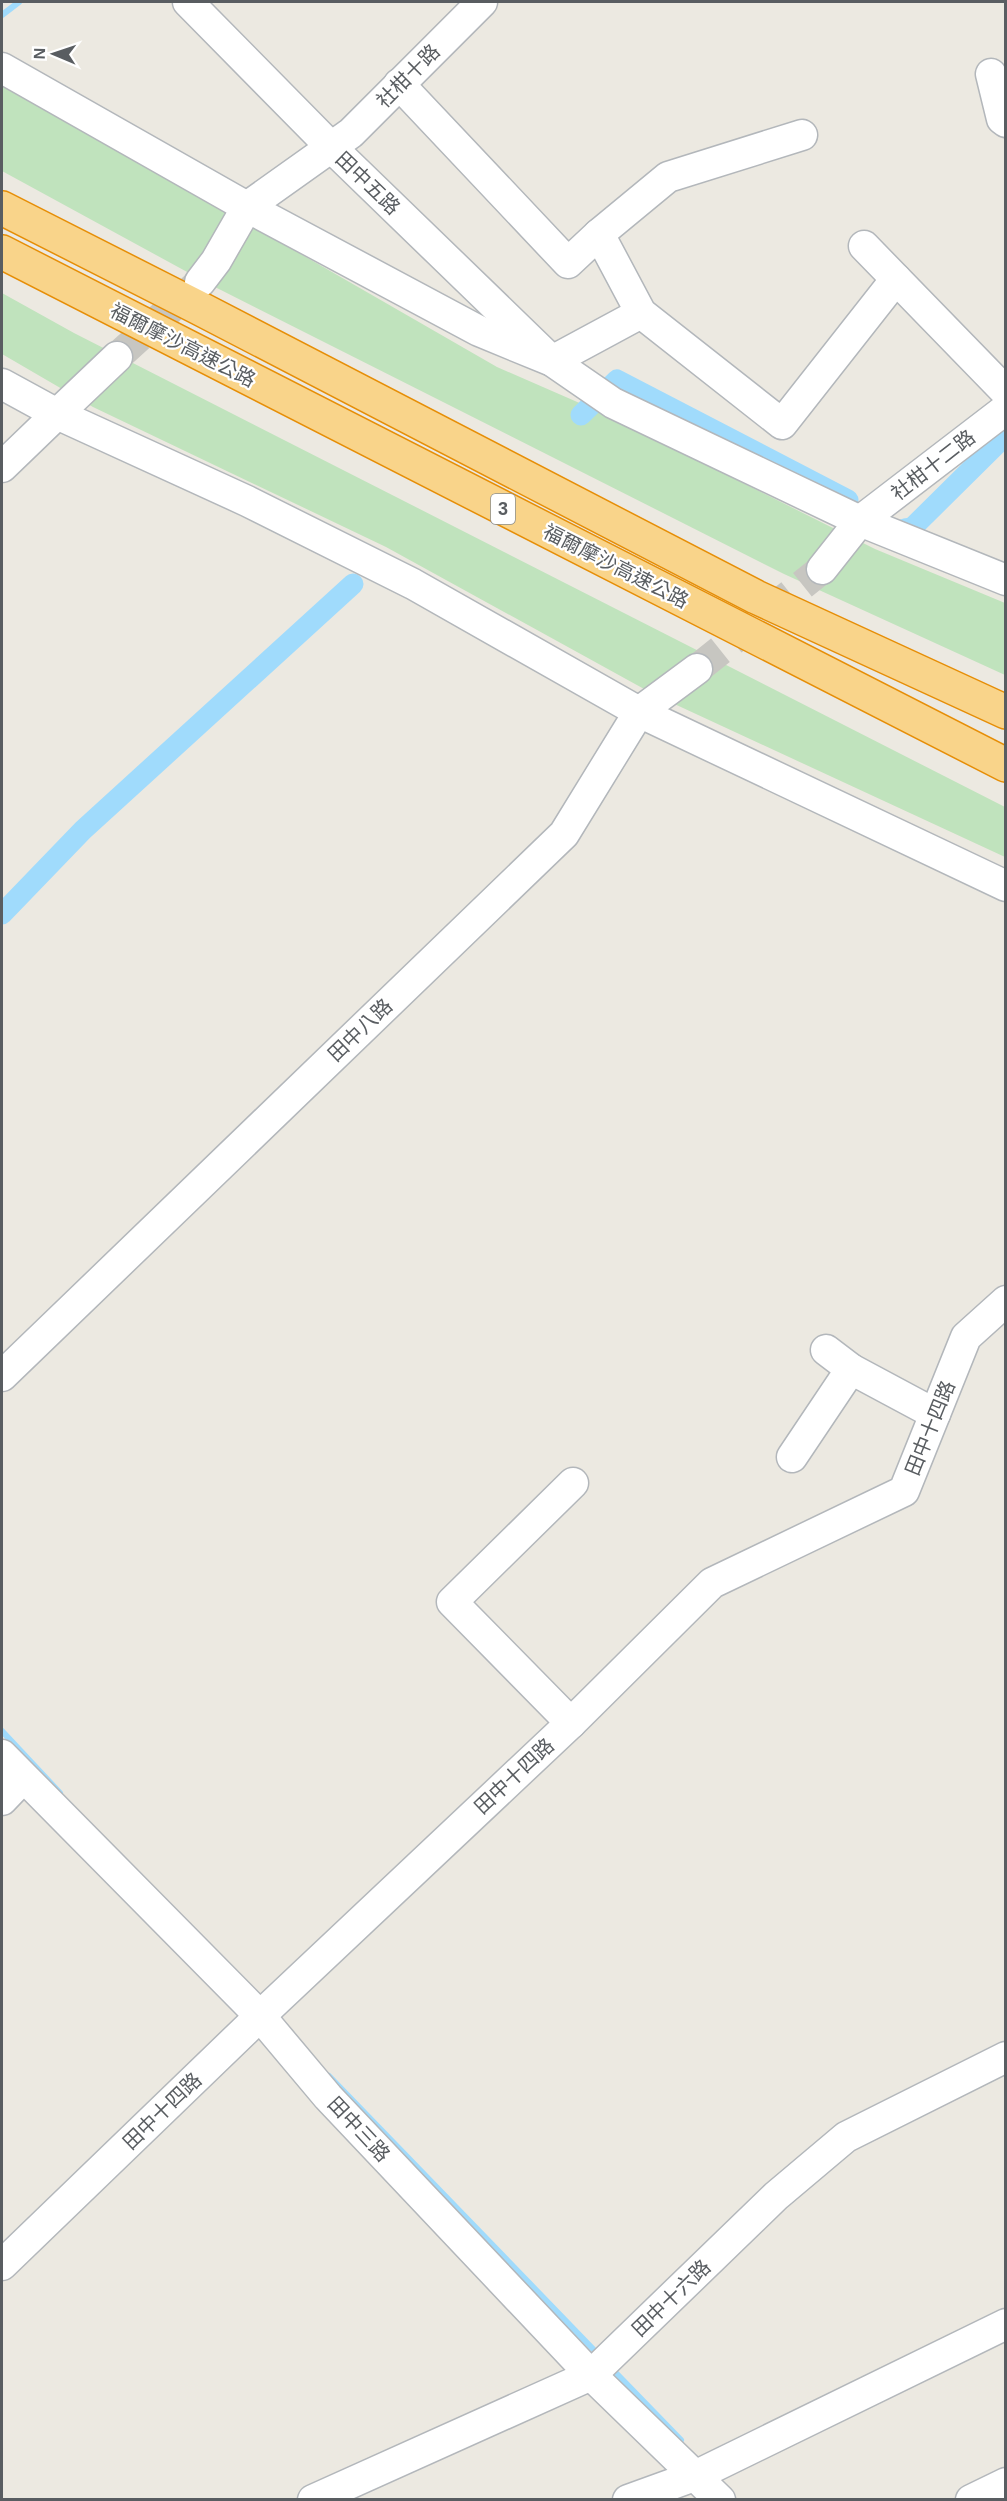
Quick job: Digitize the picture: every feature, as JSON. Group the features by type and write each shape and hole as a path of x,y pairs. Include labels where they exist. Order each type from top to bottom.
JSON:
{"highway":[{"name":"福爾摩沙高速公路","path":"2,208 756,597 1005,712"},
{"name":"福爾摩沙高速公路","path":"2,252 1005,765"}],"street":[{"name":"田中五路","path":"188,2 332,148 563,369"},
{"name":"社柑十路","path":"247,207 351,133 482,2"},
{"path":"2,68 247,207 479,331 563,369 613,403 860,521 1005,580"},
{"path":"991,75 1002,119 1005,122"},
{"path":"399,84 568,263 668,177 802,135"},
{"path":"200,282 216,261 247,207"},
{"path":"599,234 641,313 782,424 896,279"},
{"path":"864,246 1005,392"},
{"path":"563,369 641,313"},
{"path":"2,467 117,357"},
{"path":"2,384 57,414 247,501 413,584 639,712 1005,886"},
{"name":"社柑十二路","path":"860,521 1005,409"},
{"path":"822,569 860,521"},
{"name":"田中八路","path":"2,1376 564,834 639,712 697,669"},
{"name":"田中十四路","path":"7,2250 571,1723 712,1583 904,1491 966,1337 1005,1301"},
{"path":"826,1350 852,1370 935,1414"},
{"path":"792,1457 852,1370"},
{"path":"571,1723 452,1602 573,1483"},
{"name":"田中三路","path":"2,1755 260,2016 328,2097 591,2374 698,2475 720,2499"},
{"path":"2,1800 23,1778"},
{"name":"田中十六路","path":"312,2499 591,2374 776,2196 846,2137 1005,2057"},
{"path":"628,2499 698,2475 1005,2324"},
{"path":"971,2499 1005,2483"}],"green space":[{"path":"2,82 497,367 607,415 875,549 1005,603 1005,675 784,574 211,285 2,171"},
{"path":"2,293 74,333 1005,807 1005,857 655,695 386,547 93,407 2,354"}],"waterway":[{"path":"2,15 19,2"},
{"path":"581,415 617,380 848,500"},
{"path":"905,529 912,528 1006,435"},
{"path":"2,914 83,830 353,584"},
{"path":"2,1731 60,1793"},
{"path":"329,2076 593,2349"},
{"path":"617,2374 681,2440"}],"tunnel":[{"path":"117,357 199,283"},
{"path":"697,669 822,569"}]}
